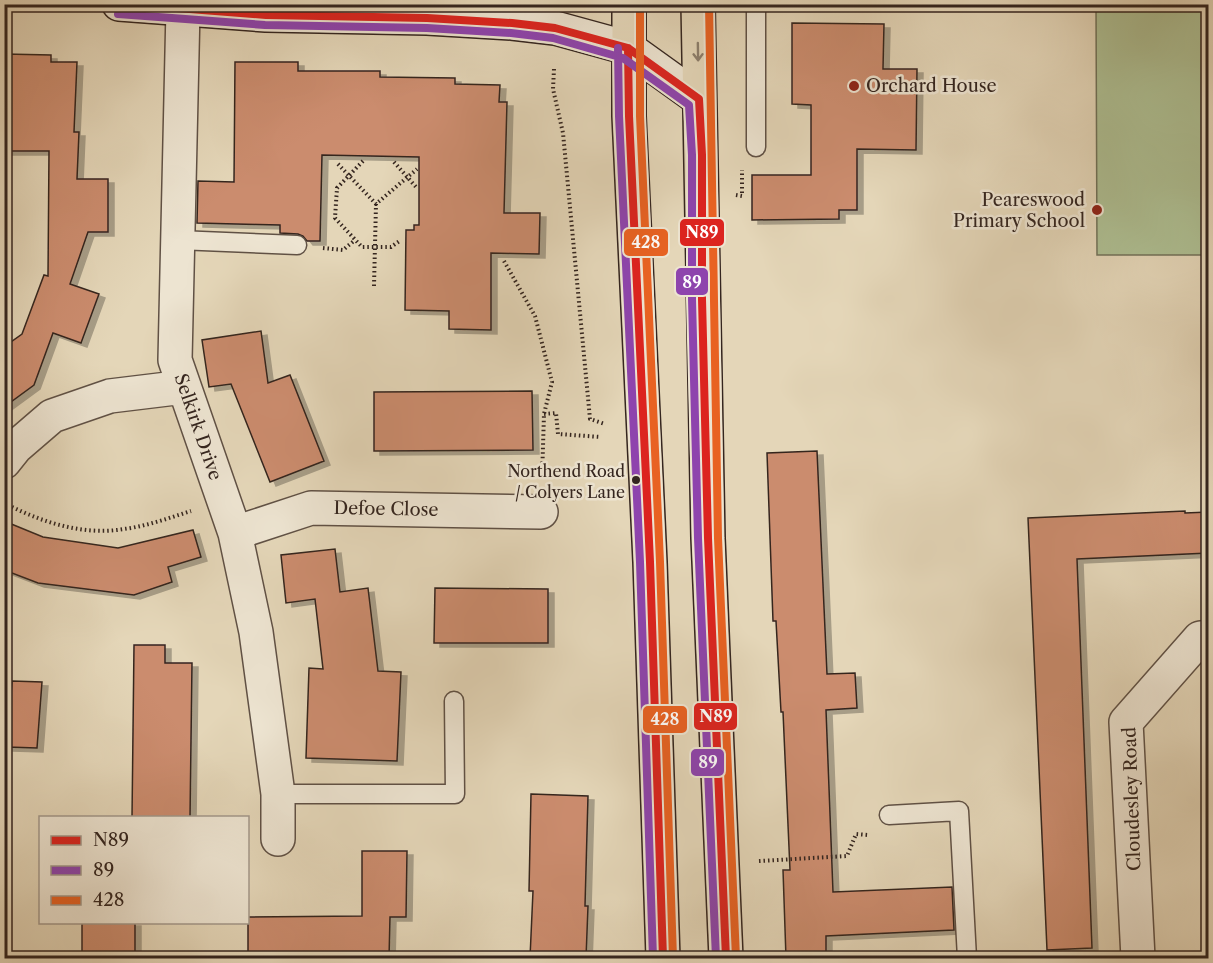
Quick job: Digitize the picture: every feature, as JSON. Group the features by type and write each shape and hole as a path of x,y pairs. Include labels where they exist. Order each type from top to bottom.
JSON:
{"main road":[{"path":"629,4 629,128 650,562 663,958"},
{"path":"698,4 708,538 726,958"}],"street":[{"path":"119,4 266,15 427,18 555,28 628,48 699,99"},
{"name":"Selkirk Drive","path":"183,9 175,360 235,533 256,632 278,794 278,839"},
{"path":"4,462 16,447 52,416 110,396 184,387"},
{"name":"Defoe Close","path":"235,533 311,508 541,512"},
{"name":"Cloudesley Road","path":"1138,958 1126,722 1200,638 1209,637"}],"lane":[{"path":"756,8 756,147"},
{"path":"178,240 297,245"},
{"path":"278,794 455,794 454,701"},
{"path":"889,814 959,811 967,958"}],"path":[{"path":"554,69 553,89 562,133 590,419 605,424"},
{"path":"363,161 337,188 335,218 362,247 391,247 401,240"},
{"path":"394,162 416,188"},
{"path":"338,164 376,204 374,286"},
{"path":"376,204 417,169"},
{"path":"504,261 535,316 552,382 544,414 541,512"},
{"path":"544,414 556,413 558,434 601,436"},
{"path":"4,503 29,516 81,530 123,530 224,501"},
{"path":"748,861 847,856 856,834 890,838 889,814"},
{"path":"914,958 939,957"}],"green space":[{"path":"1096,5 1208,5 1208,255 1097,255"}],"building":[{"name":"Orchard House","path":"792,23 884,24 883,69 917,69 916,150 857,149 857,210 839,210 839,219 752,220 752,175 811,175 811,105 792,104"},
{"path":"4,54 51,55 51,62 77,62 74,132 79,132 77,179 108,179 108,232 88,232 70,284 99,294 81,343 53,333 34,385 4,407 4,347 22,334 44,275 48,276 49,151 4,151"},
{"path":"235,62 298,62 298,71 380,71 380,77 455,78 455,84 500,85 499,102 507,102 504,213 540,213 539,254 491,253 491,330 449,329 449,311 405,310 406,230 414,230 414,225 419,225 419,157 322,155 320,241 307,241 298,234 280,233 280,225 197,223 198,181 234,182"},
{"path":"261,331 268,383 290,375 324,461 270,482 231,384 209,387 202,340"},
{"path":"532,391 533,450 374,451 374,392"},
{"path":"817,451 827,674 855,673 857,708 826,710 833,892 952,887 954,930 826,936 826,958 786,958 783,870 790,870 783,712 781,712 776,621 773,621 767,453"},
{"path":"1185,511 1185,513 1209,512 1209,553 1077,559 1092,948 1047,950 1028,518"},
{"path":"4,521 43,537 118,548 193,530 201,557 168,567 172,582 134,595 38,583 4,570"},
{"path":"335,549 340,592 368,588 378,671 401,672 397,761 306,758 309,668 323,669 315,599 286,603 281,555"},
{"path":"435,588 548,589 548,643 434,643"},
{"path":"134,645 165,645 165,663 192,663 190,816 132,816"},
{"path":"12,681 42,682 37,748 7,747"},
{"path":"531,794 588,796 586,958 530,958 533,891 529,891"},
{"path":"362,851 407,851 406,917 390,917 389,958 248,958 249,917 362,916"},
{"path":"82,924 135,924 135,958 82,958"}],"transit line":[{"name":"N89","path":"126,4 266,15 427,18 555,28 628,48 699,99 702,155 702,299 708,538 726,958"},
{"name":"428","path":"640,4 640,116 660,562 673,958"},
{"name":"428","path":"709,4 718,538 736,958"},
{"name":"89","path":"118,14 265,25 427,28 553,38 623,58 689,105 692,155 692,299 698,538 716,958"},
{"name":"89","path":"618,48 619,116 640,562 653,958"},
{"name":"N89","path":"628,48 629,116 650,562 663,958"}],"place":[{"name":"Orchard House","path":"854,86"},
{"name":"Peareswood Primary School","path":"1097,210"},
{"name":"Northend Road / Colyers Lane","path":"636,480"}]}
